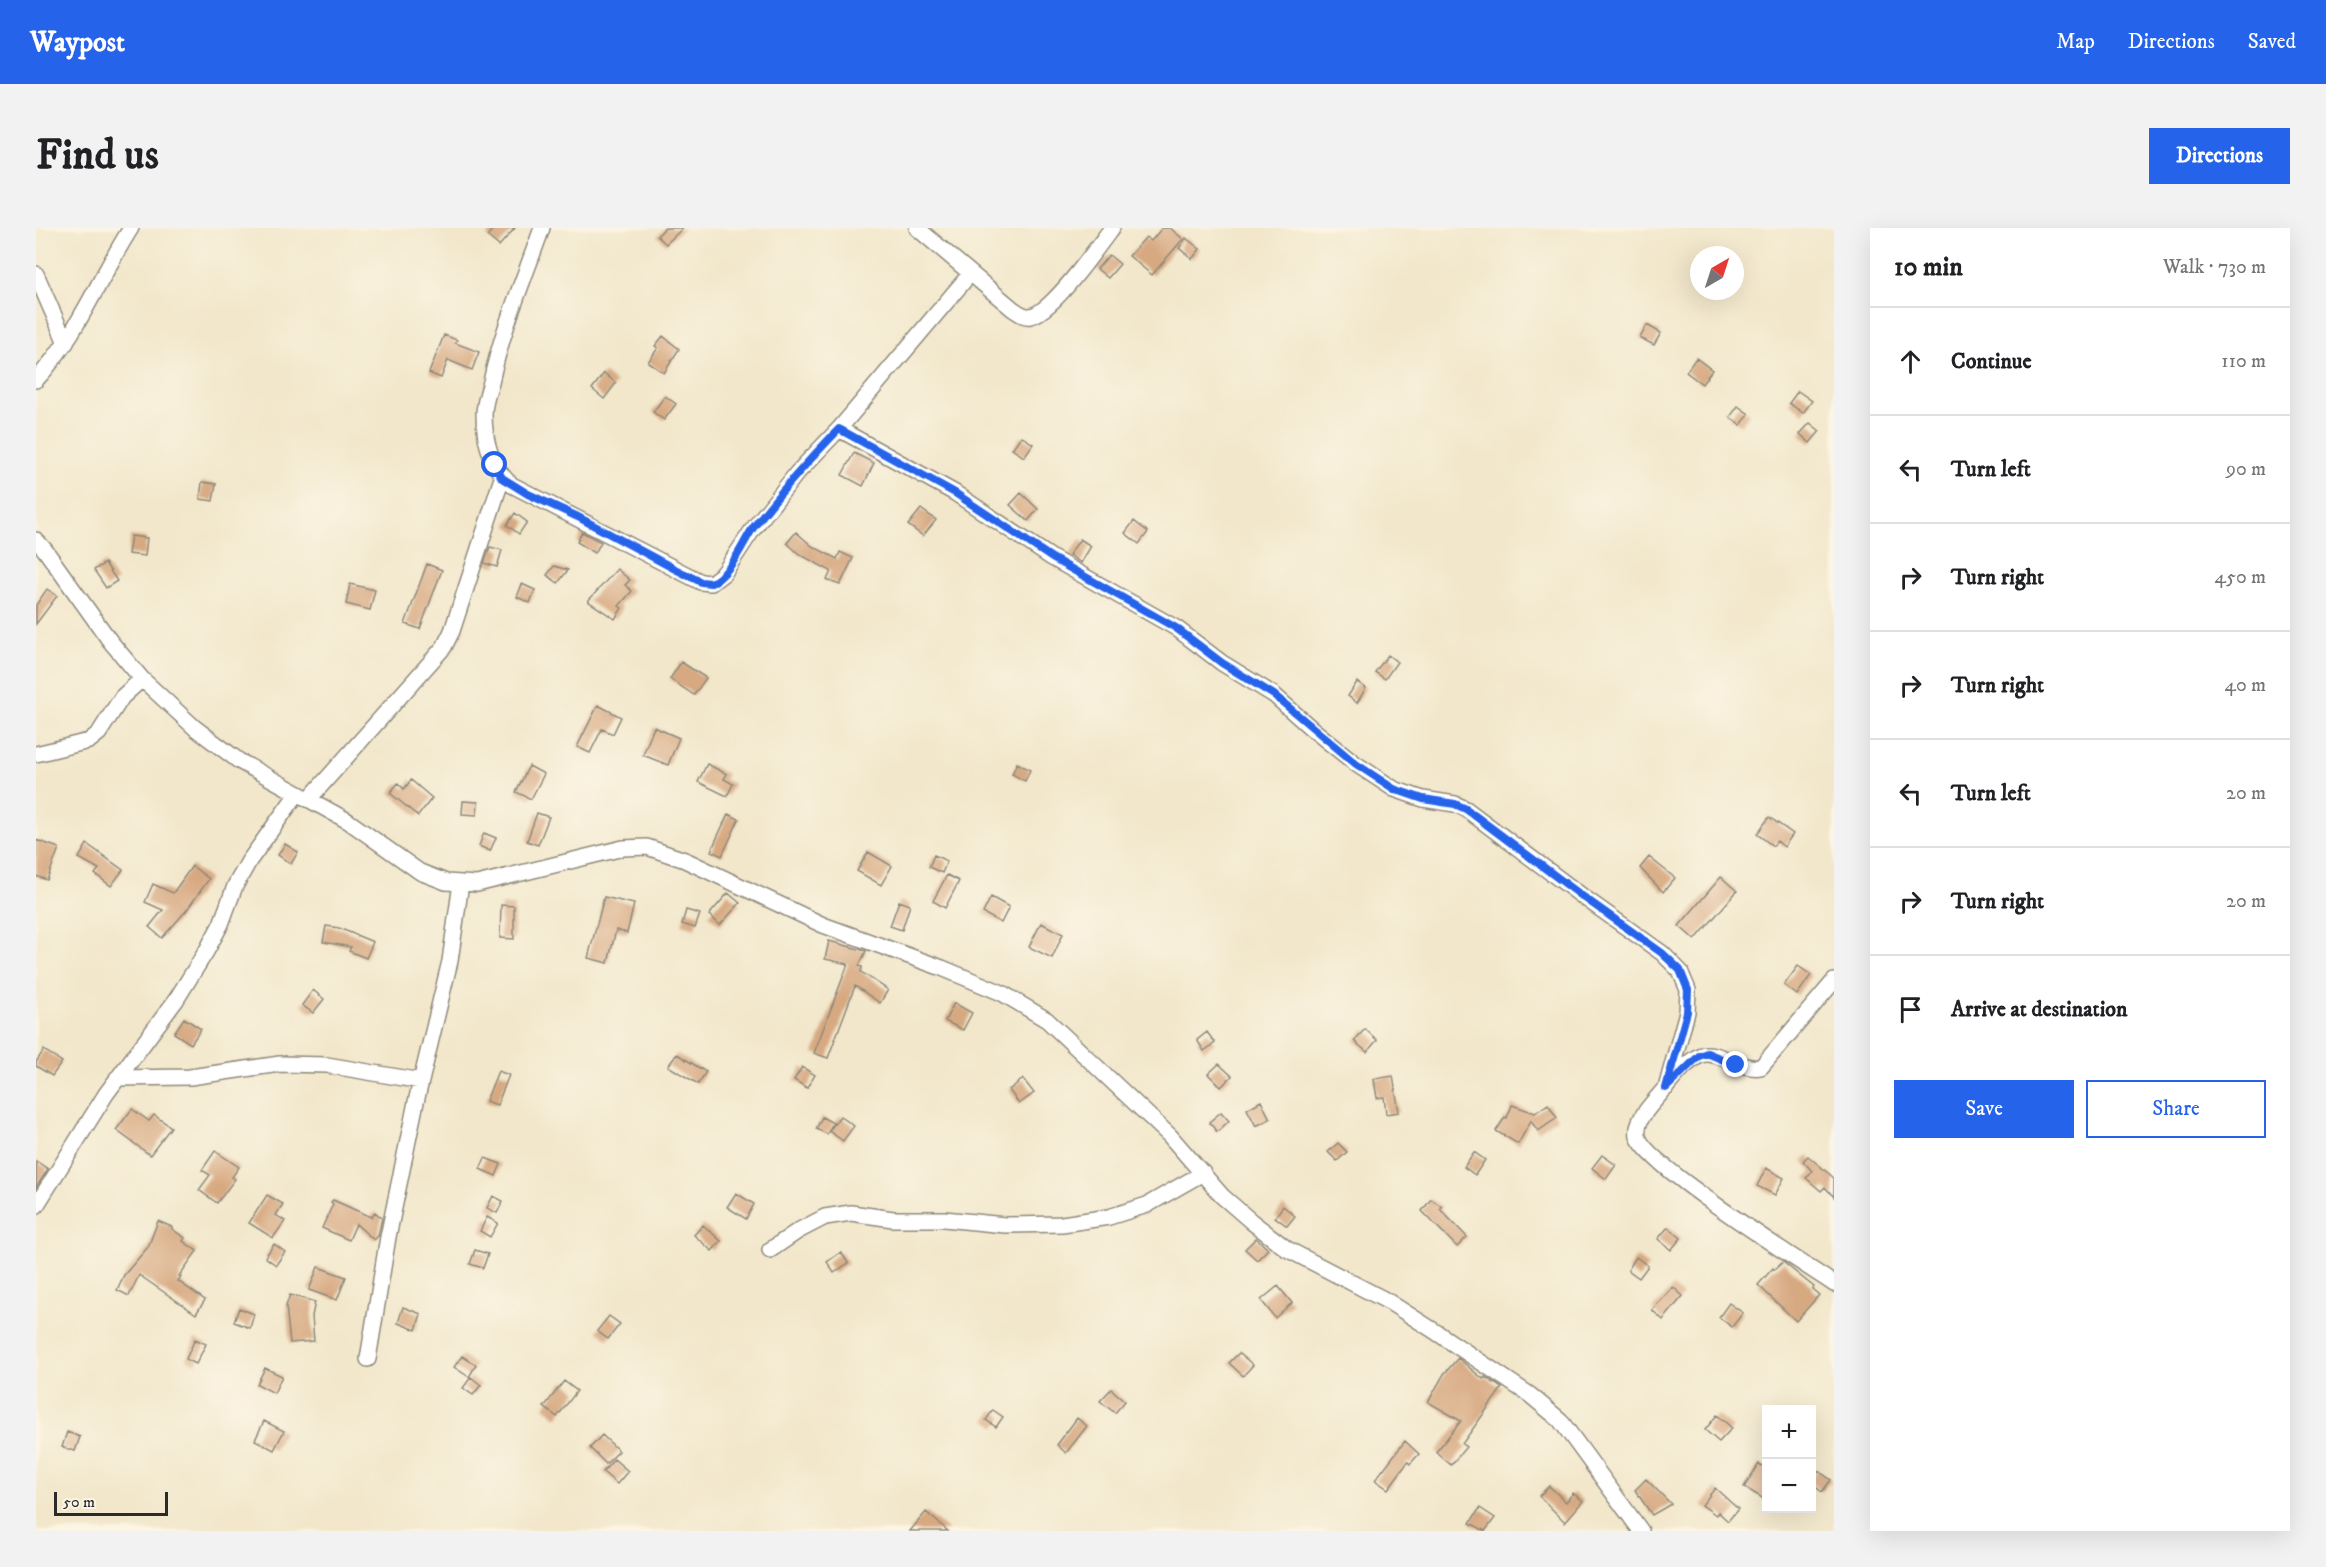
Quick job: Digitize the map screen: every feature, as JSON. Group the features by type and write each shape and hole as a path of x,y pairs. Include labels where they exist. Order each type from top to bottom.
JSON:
{"street":[{"path":"36,380 66,343 117,249 131,228"},
{"path":"542,228 496,357 484,412 487,443 495,465 502,478 528,494 578,517 701,582 711,583 724,573 753,529 797,473 839,429 969,274"},
{"path":"917,228 1013,309 1022,315 1029,316 1046,308 1112,228"},
{"path":"36,274 66,343"},
{"path":"839,429 955,493 1052,558 1176,628 1222,663 1274,695 1356,764 1394,789 1423,799 1455,804 1466,809 1662,953 1680,970 1688,990 1687,1012 1666,1088"},
{"path":"36,1206 117,1078 176,1000 207,950 221,924 235,886 249,861 303,797 444,646 452,631 502,478"},
{"path":"36,540 110,641 142,679 195,728 239,761 348,821 420,872 446,882 477,884 623,848 647,847 685,860 823,925 942,968 1002,993 1047,1020 1170,1136 1222,1196 1252,1222 1287,1249 1389,1302 1530,1395 1560,1420 1641,1531"},
{"path":"36,754 89,741 95,737 114,706 142,679"},
{"path":"368,1359 388,1237 421,1081 450,961 460,883"},
{"path":"1834,981 1761,1067 1752,1069 1707,1053 1699,1056 1686,1066 1666,1088 1647,1110 1638,1126 1638,1138 1659,1162 1718,1207 1834,1284"},
{"path":"117,1078 190,1077 280,1064 327,1065 421,1081"},
{"path":"770,1250 798,1231 825,1217 851,1213 893,1220 944,1219 1005,1225 1062,1224 1109,1217 1146,1205 1203,1173"}],"building":[{"path":"494,228 515,228 499,246 487,236"},
{"path":"665,228 683,228 666,244 657,236"},
{"path":"1162,228 1170,228 1183,239 1152,275 1129,256 1146,237 1151,241"},
{"path":"1186,238 1200,249 1192,259 1179,248"},
{"path":"1109,255 1120,264 1108,278 1097,269"},
{"path":"1647,325 1661,333 1654,345 1640,338"},
{"path":"444,335 457,340 455,343 479,352 472,370 448,360 441,378 429,373"},
{"path":"663,336 679,349 664,373 648,362 658,348 655,346"},
{"path":"1696,358 1712,370 1702,384 1686,372"},
{"path":"604,373 616,383 604,399 592,389"},
{"path":"1798,391 1812,401 1803,413 1789,403"},
{"path":"665,396 676,404 664,420 653,412"},
{"path":"1738,406 1749,414 1741,425 1730,417"},
{"path":"1810,423 1820,431 1810,443 1800,434"},
{"path":"1021,436 1033,444 1024,457 1012,449"},
{"path":"854,453 874,463 863,486 842,475"},
{"path":"202,482 216,484 213,501 200,499"},
{"path":"1021,493 1038,509 1028,521 1010,505"},
{"path":"921,509 936,520 923,536 908,525"},
{"path":"515,513 527,522 519,534 507,525"},
{"path":"1134,521 1148,532 1139,544 1125,533"},
{"path":"582,532 601,542 595,553 577,542"},
{"path":"796,532 812,546 837,559 840,552 853,558 840,585 827,580 831,571 799,554 787,543"},
{"path":"131,536 147,538 145,556 128,554"},
{"path":"1080,539 1091,546 1081,563 1069,555"},
{"path":"490,547 502,550 497,567 484,563"},
{"path":"105,563 117,581 106,588 94,570"},
{"path":"427,564 442,570 420,629 405,624"},
{"path":"554,566 568,570 558,583 547,575"},
{"path":"617,569 630,580 625,585 632,591 619,606 622,608 615,619 588,601"},
{"path":"350,584 375,590 370,610 346,604"},
{"path":"522,584 535,590 530,603 517,597"},
{"path":"47,589 57,596 36,624 36,605"},
{"path":"1388,655 1397,662 1385,679 1375,672"},
{"path":"681,662 706,678 694,695 670,679"},
{"path":"1357,682 1366,688 1357,703 1348,696"},
{"path":"598,705 621,717 613,734 602,729 590,753 577,747"},
{"path":"654,727 679,738 668,765 643,755"},
{"path":"1017,763 1030,770 1025,781 1012,774"},
{"path":"707,764 727,774 724,779 733,784 727,796 698,782"},
{"path":"529,766 544,774 531,799 516,792"},
{"path":"411,780 432,798 418,816 390,793 398,783 404,789"},
{"path":"463,801 478,802 477,815 462,814"},
{"path":"537,813 549,817 538,845 527,841"},
{"path":"728,814 739,819 722,856 711,851"},
{"path":"1769,817 1793,834 1784,847 1777,841 1773,846 1757,834"},
{"path":"484,833 496,838 490,851 479,846"},
{"path":"36,840 59,848 47,880 36,876"},
{"path":"87,844 123,870 111,886 95,874 99,869 79,858"},
{"path":"285,844 298,852 291,864 278,855"},
{"path":"868,852 892,866 881,885 857,871"},
{"path":"934,855 947,861 942,873 929,867"},
{"path":"1649,857 1675,878 1663,892 1640,868"},
{"path":"192,866 209,879 186,911 162,938 149,927 163,910 145,902 153,884 173,893"},
{"path":"947,875 959,881 945,908 933,901"},
{"path":"1721,877 1737,891 1695,940 1679,926"},
{"path":"728,893 740,903 720,925 709,915"},
{"path":"604,897 634,904 627,933 616,930 608,963 588,958"},
{"path":"991,897 1009,907 1001,923 983,913"},
{"path":"899,901 910,905 902,930 890,926"},
{"path":"501,905 514,906 514,939 500,938"},
{"path":"686,910 700,914 695,928 682,924"},
{"path":"1041,923 1063,934 1052,958 1029,947"},
{"path":"326,926 339,928 373,942 366,958 349,951 351,947 323,942"},
{"path":"829,941 866,951 859,966 862,967 861,972 888,990 880,1003 855,986 828,1058 814,1053 848,964 825,959"},
{"path":"1798,966 1811,975 1797,995 1784,985"},
{"path":"313,990 324,999 313,1013 302,1005"},
{"path":"954,1003 972,1013 963,1030 945,1021"},
{"path":"184,1018 201,1029 191,1044 174,1033"},
{"path":"1365,1029 1377,1040 1367,1052 1354,1041"},
{"path":"1207,1032 1215,1043 1204,1051 1197,1040"},
{"path":"44,1050 62,1062 52,1076 36,1066"},
{"path":"677,1054 706,1072 698,1084 668,1066"},
{"path":"1219,1064 1232,1076 1221,1087 1208,1074"},
{"path":"802,1067 815,1075 807,1088 794,1080"},
{"path":"498,1071 509,1075 497,1105 486,1101"},
{"path":"1393,1076 1399,1112 1386,1114 1384,1097 1377,1098 1374,1079"},
{"path":"1023,1079 1034,1093 1019,1104 1009,1090"},
{"path":"1261,1101 1270,1119 1256,1126 1247,1109"},
{"path":"1548,1104 1557,1118 1538,1131 1531,1121 1518,1144 1496,1131 1505,1117 1507,1118 1512,1105 1535,1113"},
{"path":"132,1109 149,1121 154,1115 171,1127 150,1155 116,1130"},
{"path":"1221,1112 1229,1121 1217,1132 1209,1122"},
{"path":"840,1116 854,1126 843,1141 829,1131"},
{"path":"822,1117 833,1123 827,1134 816,1129"},
{"path":"1338,1143 1347,1152 1337,1161 1328,1152"},
{"path":"215,1151 239,1167 232,1177 235,1179 217,1203 199,1190 210,1175 202,1170"},
{"path":"1474,1152 1485,1160 1475,1175 1464,1167"},
{"path":"1602,1155 1616,1165 1606,1179 1592,1168"},
{"path":"1808,1156 1834,1178 1834,1197 1825,1187 1821,1191 1806,1178 1812,1171 1803,1161"},
{"path":"485,1158 501,1164 496,1176 480,1169"},
{"path":"36,1161 48,1169 36,1188"},
{"path":"1766,1168 1784,1178 1775,1195 1757,1186"},
{"path":"736,1193 754,1204 746,1219 727,1207"},
{"path":"267,1195 283,1204 276,1215 285,1221 273,1238 249,1223"},
{"path":"493,1196 503,1201 497,1213 487,1208"},
{"path":"1431,1199 1442,1207 1440,1209 1467,1237 1457,1247 1422,1211"},
{"path":"333,1200 371,1217 375,1212 382,1218 378,1236 374,1240 356,1224 349,1240 322,1228"},
{"path":"1283,1206 1295,1216 1287,1226 1275,1217"},
{"path":"487,1217 498,1223 490,1237 480,1231"},
{"path":"158,1221 172,1227 185,1238 183,1241 197,1251 179,1276 181,1277 178,1281 205,1300 196,1314 139,1275 129,1296 117,1290 124,1275 148,1247"},
{"path":"703,1225 721,1241 712,1251 694,1235"},
{"path":"1668,1227 1681,1238 1671,1250 1658,1239"},
{"path":"1256,1238 1268,1249 1257,1260 1245,1249"},
{"path":"274,1244 285,1252 276,1265 265,1257"},
{"path":"475,1250 488,1254 483,1268 470,1264"},
{"path":"841,1252 848,1263 834,1273 827,1262"},
{"path":"1636,1257 1648,1266 1639,1278 1628,1270"},
{"path":"1783,1262 1814,1287 1812,1289 1819,1295 1796,1321 1758,1285 1773,1268 1774,1270"},
{"path":"318,1267 346,1277 337,1300 309,1290"},
{"path":"1278,1286 1292,1303 1275,1318 1261,1300"},
{"path":"1673,1287 1683,1296 1663,1320 1652,1310"},
{"path":"290,1295 315,1302 312,1316 314,1341 290,1343 286,1306"},
{"path":"1729,1303 1743,1313 1732,1327 1719,1317"},
{"path":"403,1307 421,1314 416,1330 398,1323"},
{"path":"239,1308 254,1314 250,1328 234,1322"},
{"path":"609,1316 620,1324 608,1339 597,1331"},
{"path":"195,1339 206,1344 196,1364 186,1359"},
{"path":"1239,1353 1253,1365 1243,1376 1229,1363"},
{"path":"462,1356 476,1365 469,1377 454,1367"},
{"path":"1458,1358 1483,1379 1485,1377 1502,1388 1462,1444 1466,1447 1451,1465 1436,1452 1461,1421 1428,1402 1444,1374"},
{"path":"265,1368 282,1376 274,1393 257,1384"},
{"path":"471,1377 481,1385 473,1395 463,1388"},
{"path":"564,1381 577,1391 557,1417 544,1407"},
{"path":"1111,1389 1125,1401 1115,1413 1100,1401"},
{"path":"993,1410 1003,1417 996,1427 986,1420"},
{"path":"1717,1415 1732,1428 1719,1442 1705,1430"},
{"path":"1077,1418 1087,1426 1066,1453 1057,1445"},
{"path":"264,1421 284,1431 274,1450 255,1440"},
{"path":"67,1432 80,1437 75,1451 62,1447"},
{"path":"602,1435 619,1451 606,1464 590,1448"},
{"path":"1405,1441 1419,1454 1410,1464 1408,1462 1388,1489 1375,1480"},
{"path":"614,1459 628,1471 617,1484 603,1472"},
{"path":"1759,1464 1762,1466 1762,1498 1744,1487"},
{"path":"1817,1470 1831,1480 1822,1492 1816,1487"},
{"path":"1646,1479 1671,1504 1652,1515 1635,1490"},
{"path":"1549,1486 1566,1502 1573,1493 1583,1501 1565,1522 1539,1496"},
{"path":"1715,1488 1738,1509 1728,1521 1718,1512 1716,1515 1702,1505"},
{"path":"1480,1508 1495,1518 1485,1531 1470,1523"},
{"path":"926,1512 948,1531 910,1531"}],"route":[{"path":"495,465 502,478 528,494 578,517 701,582 711,583 724,573 753,529 797,473 839,429 955,493 1052,558 1176,628 1222,663 1274,695 1356,764 1394,789 1423,799 1455,804 1466,809 1662,953 1680,970 1688,990 1687,1012 1666,1088 1686,1066 1707,1053 1736,1065"}]}
